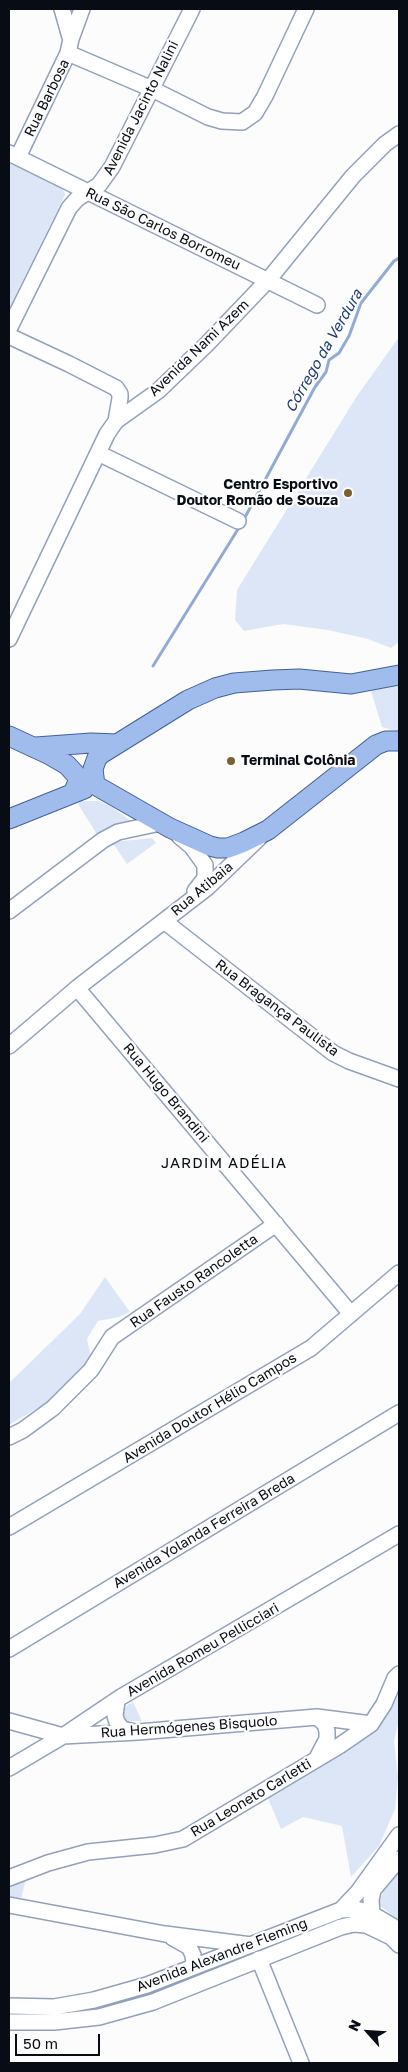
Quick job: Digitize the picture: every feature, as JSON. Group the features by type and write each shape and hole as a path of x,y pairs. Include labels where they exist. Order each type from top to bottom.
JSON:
{"main road":[{"path":"95,785 93,769 97,758 188,700 215,688 234,683 300,679 351,684 399,675"},
{"path":"9,736 61,761 78,777 73,793"},
{"name":"Rua Atibaia","path":"268,830 376,745 386,741 399,740"},
{"path":"32,747 91,743 117,744"},
{"path":"9,819 95,785 165,825 218,848 228,848 268,830"}],"street":[{"path":"62,9 69,46 208,116 234,123 249,119 255,113 306,9"},
{"name":"Rua Barbosa","path":"13,155 69,46 82,9"},
{"name":"Avenida Jacinto Nalini","path":"9,329 69,208 87,192 99,185 105,178 192,9"},
{"name":"Avenida Nami Azem","path":"9,639 98,453 116,421 158,391 207,344 268,280 353,176 399,134"},
{"name":"Rua São Carlos Borromeu","path":"13,155 317,305"},
{"path":"9,336 116,388 120,394 116,421"},
{"path":"98,453 238,521"},
{"path":"9,911 103,840 118,832 165,825 192,847 206,865 205,878 188,900"},
{"name":"Rua Atibaia","path":"9,1046 77,988 221,875 268,830"},
{"name":"Rua Bragança Paulista","path":"164,920 333,1053 349,1061 399,1079"},
{"name":"Rua Hugo Brandini","path":"77,988 351,1314"},
{"name":"Rua Fausto Rancoletta","path":"9,1437 23,1430 53,1408 91,1370 112,1337 276,1224"},
{"name":"Avenida Doutor Hélio Campos","path":"9,1527 311,1348 399,1273"},
{"name":"Avenida Yolanda Ferreira Breda","path":"9,1649 399,1413"},
{"name":"Avenida Romeu Pellicciari","path":"9,1768 63,1736 116,1701 399,1534"},
{"name":"Rua Leoneto Carletti","path":"9,1878 48,1863 88,1852 155,1846 183,1840 371,1724 384,1704 394,1678 399,1674"},
{"path":"116,1701 115,1716 117,1722 122,1729 138,1732"},
{"path":"317,1717 325,1724 327,1731 326,1739 317,1758"},
{"name":"Rua Hermógenes Bisquolo","path":"9,1721 63,1736 138,1732 317,1717 371,1724"},
{"name":"Avenida Alexandre Fleming","path":"9,2022 54,2022 99,2016 153,2002 341,1910 358,1892 399,1835"},
{"path":"372,1914 371,1900 374,1890 399,1859"},
{"path":"9,1905 257,1952 301,2063"},
{"path":"341,1910 356,1909 372,1914 399,1930"},
{"name":"Avenida Alexandre Fleming","path":"9,2006 54,2006 94,2000 147,1985 194,1967 257,1952 354,1924 366,1924 391,1937 399,1945"},
{"path":"165,1934 189,1946 193,1955 194,1967"},
{"path":"147,1985 153,2002"}],"shaded area":[{"path":"9,163 62,187 65,195 9,308"},
{"name":"Centro Esportivo Doutor Romão de Souza","path":"399,337 399,642 391,648 368,639 328,630 283,624 244,631 235,620 237,590 357,396"},
{"path":"389,686 399,686 399,732 382,727 371,691"},
{"path":"81,801 99,801 112,807 138,826 98,836 78,804"},
{"path":"152,838 156,843 127,864 112,842"},
{"path":"105,1277 130,1312 119,1317 98,1321 87,1339 90,1353 94,1357 51,1400 9,1425 9,1383 80,1314"},
{"path":"399,1685 399,1720 394,1741 398,1777 395,1809 379,1846 351,1877 342,1826 303,1817 281,1829 267,1796 363,1735"},
{"path":"133,1702 142,1721 120,1721 119,1710"},
{"path":"399,1867 399,1921 378,1904 384,1889"},
{"path":"26,1879 20,1903 9,1900 9,1884"}],"waterway":[{"name":"Córrego da Verdura","path":"243,521 315,387 326,372 329,360 339,353 349,336 361,303 394,261 399,258"},
{"name":"Córrego da Verdura","path":"153,666 240,526"}],"place":[{"name":"Centro Esportivo Doutor Romão de Souza","path":"348,493"},
{"name":"Terminal Colônia","path":"231,761"}],"district":[{"name":"JARDIM ADÉLIA","path":"224,1163"}]}
